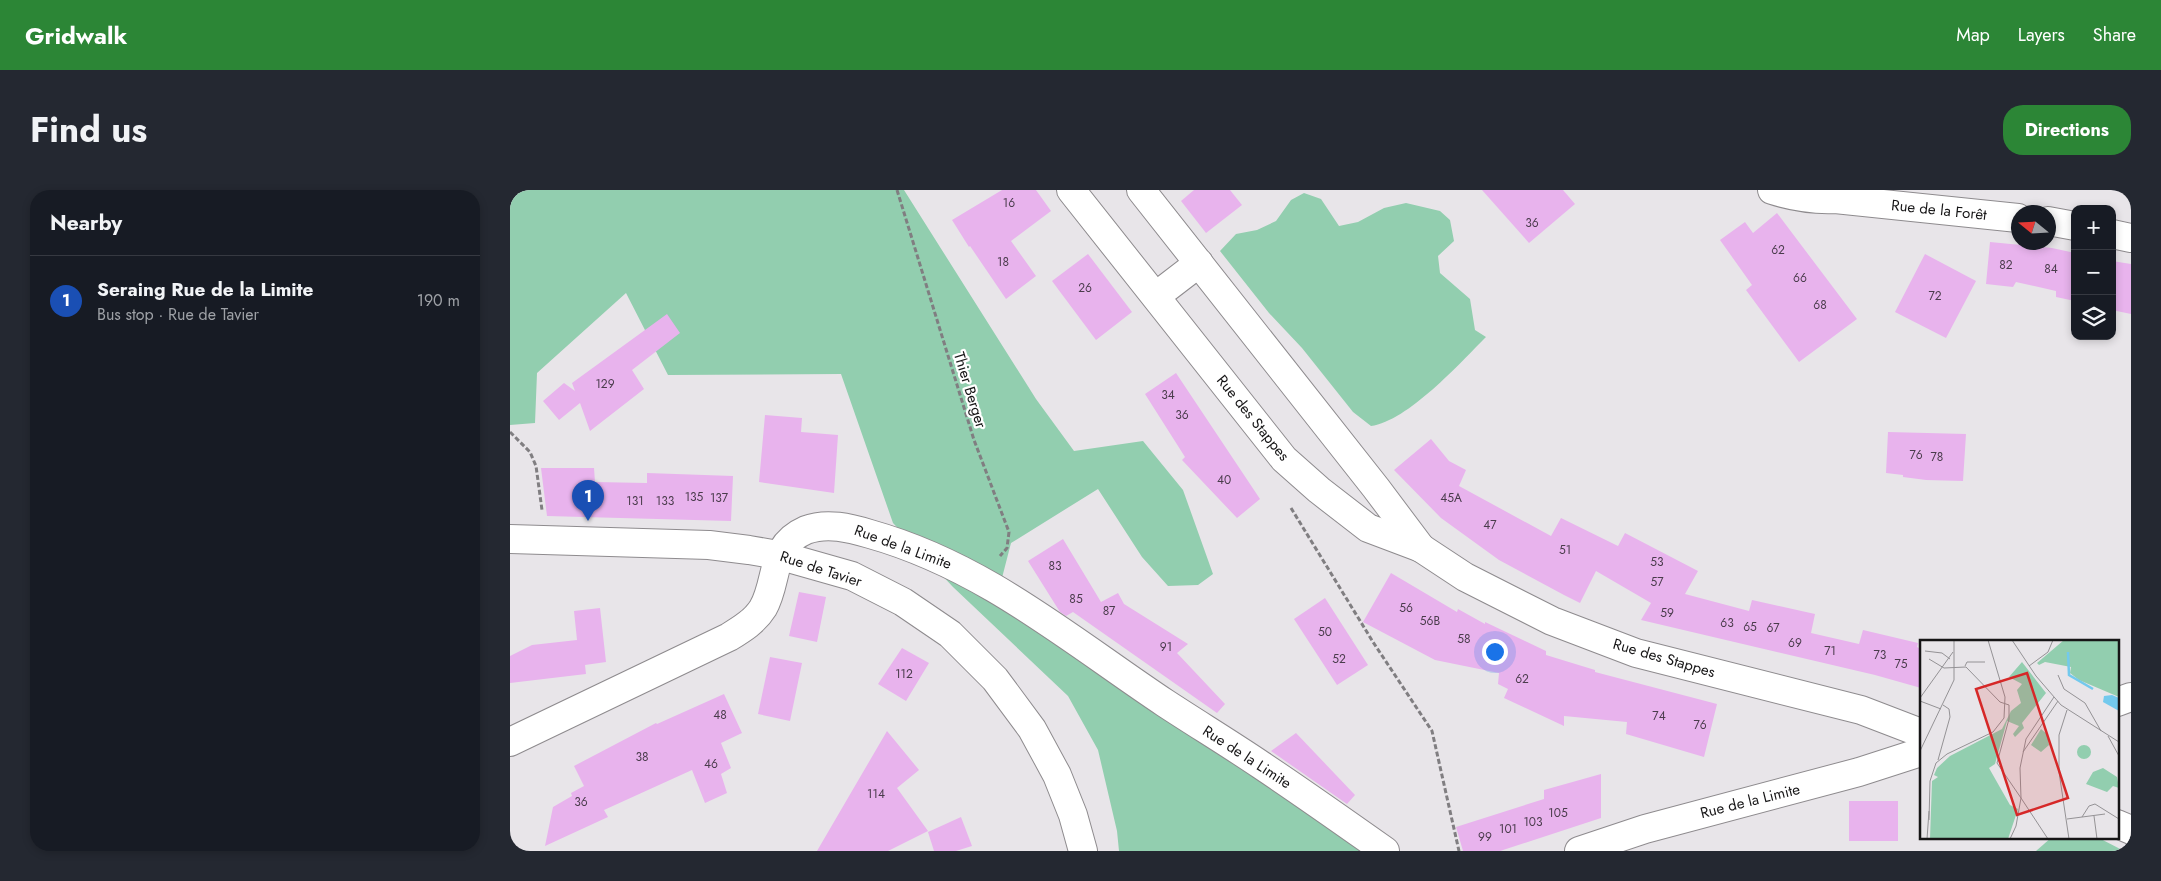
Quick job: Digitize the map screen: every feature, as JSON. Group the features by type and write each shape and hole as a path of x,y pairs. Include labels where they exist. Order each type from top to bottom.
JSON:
{"street":[{"name":"Rue des Stappes","path":"1071,190 1284,459 1318,490 1368,528 1421,548 1466,578 1507,600 1590,637 1636,653 1861,710 1920,733"},
{"name":"Rue des Stappes","path":"1141,190 1376,488 1421,548"},
{"name":"Rue de la Forêt","path":"1783,194 1809,200 1835,199 2011,217"},
{"path":"2056,222 2071,225"},
{"path":"2116,235 2131,238"},
{"path":"1156,296 1199,263"},
{"name":"Rue de la Limite","path":"510,742 720,641 747,626 763,609 778,555 797,535 821,526 847,528 919,550 966,571 1014,600 1166,704 1260,764 1385,851"},
{"name":"Rue de Tavier","path":"510,539 709,545 778,555 852,576 903,602 950,634 995,679 1032,729 1057,775 1073,815 1083,851"},
{"path":"2118,702 2131,697"},
{"name":"Rue de la Limite","path":"1579,851 1645,829 1850,774 1920,752"},
{"path":"2118,824 2131,830"}],"path":[{"name":"Thier Berger","path":"897,190 974,440 1009,532 1007,548 1000,557 966,571"},
{"path":"510,432 530,452 536,466 543,515"},
{"path":"1290,506 1372,642 1432,731 1460,851"}],"green space":[{"path":"510,190 904,190 1036,399 1074,451 1143,441 1183,490 1213,574 1198,585 1168,586 1142,557 1098,489 1011,543 995,605 1215,747 1365,851 1119,851 1117,831 1098,750 1068,696 953,587 893,523 841,374 668,375 626,293 537,373 535,423 510,425"},
{"path":"1304,193 1321,199 1339,226 1358,222 1384,208 1406,203 1440,211 1450,220 1454,241 1438,256 1440,273 1470,299 1475,330 1486,337 1433,389 1401,414 1385,422 1371,426 1353,412 1302,348 1269,313 1220,251 1236,234 1257,230 1276,221 1291,200"},
{"path":"2051,838 2099,838 2124,851 2036,851"}],"building":[{"path":"1002,190 1036,190 1051,211 1011,241 1036,276 1006,299 952,220"},
{"path":"1194,190 1230,190 1242,205 1206,233 1181,201"},
{"path":"1482,190 1563,190 1575,204 1529,243"},
{"path":"1777,213 1857,319 1799,362 1746,290 1752,285 1720,240 1745,222 1753,233"},
{"path":"1990,242 2011,244 2011,250 2056,249 2071,252 2071,300 2056,297 2056,291 2016,282 2013,287 1986,284"},
{"path":"1088,254 1132,312 1096,340 1052,281"},
{"path":"1925,254 1976,281 1946,338 1895,312"},
{"path":"2116,262 2131,264 2131,314 2116,311"},
{"path":"667,314 680,333 632,370 644,389 590,431 580,403 559,420 543,401 564,383 575,391 572,383"},
{"path":"1176,373 1260,499 1237,518 1182,460 1185,457 1145,394"},
{"path":"765,415 802,418 801,432 838,435 834,493 759,482"},
{"path":"1888,432 1966,434 1963,481 1926,480 1886,473"},
{"path":"1431,439 1449,461 1466,470 1459,486 1551,536 1561,518 1618,546 1625,533 1698,571 1685,594 1749,611 1752,600 1815,614 1811,633 1859,644 1863,630 1918,643 1917,647 1920,648 1920,688 1875,675 1641,620 1651,603 1596,571 1580,603 1499,560 1441,518 1394,470"},
{"path":"541,468 594,468 595,482 647,483 647,473 733,476 731,521 547,516"},
{"path":"1063,539 1101,602 1118,593 1124,604 1188,644 1177,653 1225,704 1217,713 1073,612 1066,616 1060,612 1028,561"},
{"path":"1391,573 1457,612 1458,609 1485,624 1485,622 1546,651 1546,655 1595,670 1595,672 1717,704 1704,757 1626,734 1627,722 1564,716 1564,726 1504,698 1508,689 1498,684 1499,673 1435,660 1363,622"},
{"path":"799,592 826,597 817,642 789,636"},
{"path":"1325,598 1368,665 1337,685 1294,619"},
{"path":"600,608 606,662 585,665 586,674 510,683 510,656 532,645 577,640 574,611"},
{"path":"902,648 929,663 906,701 878,684"},
{"path":"770,657 802,663 790,721 758,714"},
{"path":"724,694 742,733 721,743 731,768 721,774 727,793 705,803 692,770 604,810 608,817 545,846 553,807 572,796 571,793 584,786 574,766 656,723"},
{"path":"887,731 919,770 897,788 928,831 888,851 817,851"},
{"path":"1296,733 1355,795 1347,804 1271,751"},
{"path":"1601,774 1601,818 1500,851 1463,851 1456,827 1544,799 1544,790"},
{"path":"1849,801 1898,801 1898,841 1849,841"},
{"path":"961,817 972,846 956,851 934,851 928,832"}],"place":[{"name":"Seraing Rue de la Limite","path":"588,521"}]}
